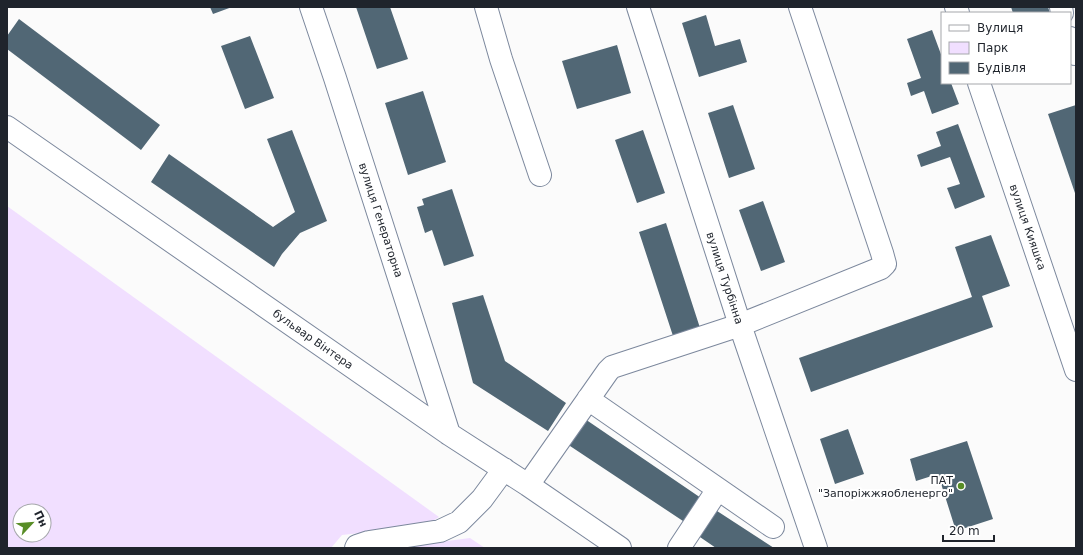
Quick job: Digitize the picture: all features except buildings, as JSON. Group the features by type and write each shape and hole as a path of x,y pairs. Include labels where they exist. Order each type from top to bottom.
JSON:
{"street":[{"name":"вулиця Генераторна","path":"311,7 449,434"},
{"path":"486,7 501,59 540,174"},
{"name":"вулиця Турбінна","path":"638,7 740,326 816,548"},
{"path":"528,485 612,367 740,326 881,268 885,264 800,7"},
{"name":"вулиця Кияшка","path":"980,84 1076,370"},
{"name":"бульвар Вінтера","path":"7,127 449,434 504,469 620,548"},
{"path":"588,399 773,527"},
{"path":"356,548 357,546 369,542 440,531 459,522 482,499 504,469"},
{"path":"679,548 718,489"}],"green space":[{"path":"7,206 439,517 425,526 342,535 331,548 7,548"},
{"path":"470,538 485,548 394,548"}],"place":[{"name":"ПАТ \"Запоріжжяобленерго\"","path":"961,486"}]}
